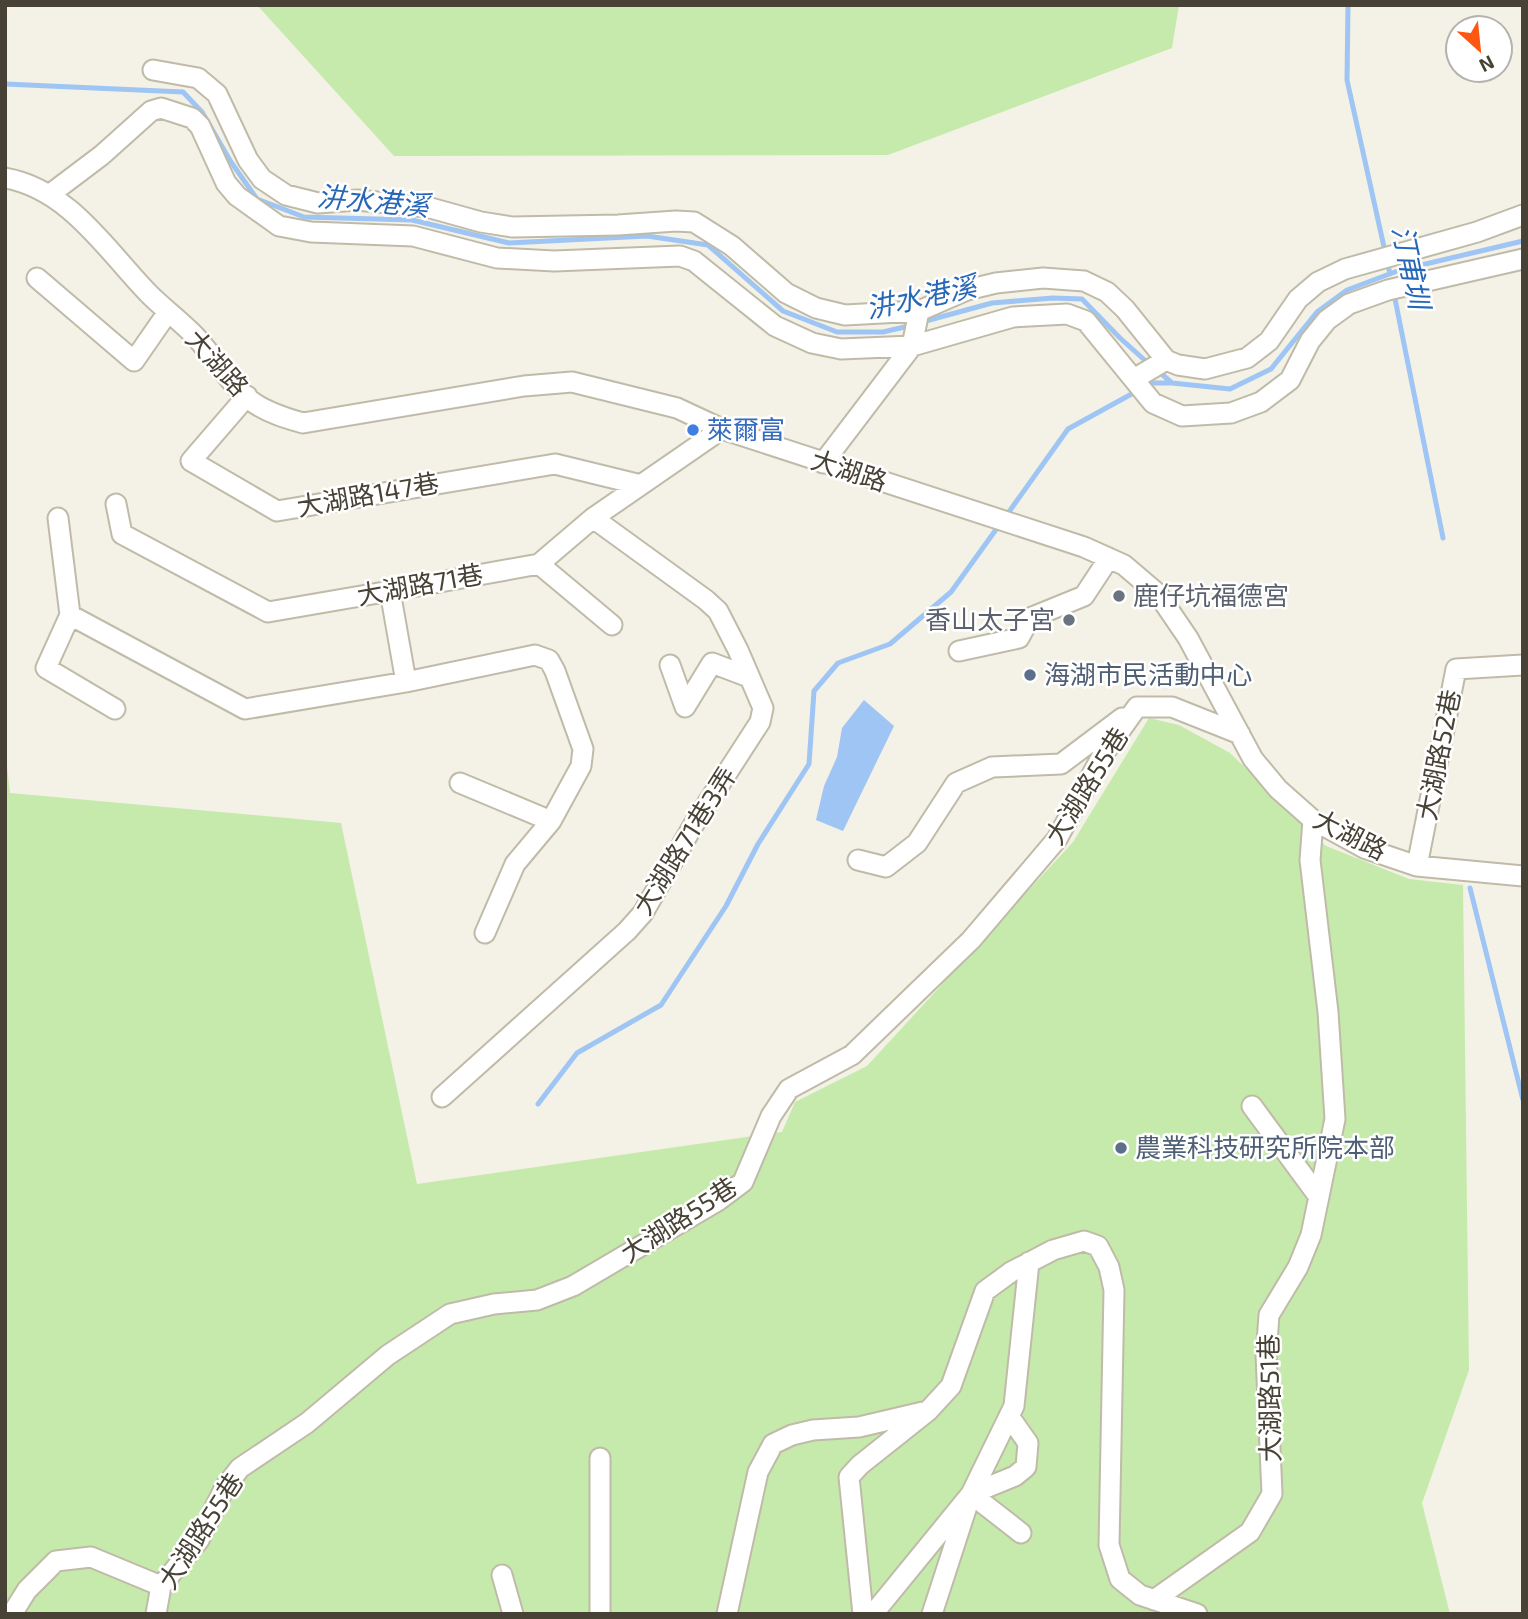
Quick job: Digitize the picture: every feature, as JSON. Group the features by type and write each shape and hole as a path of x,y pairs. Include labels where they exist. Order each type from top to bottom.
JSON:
{"street":[{"path":"153,70 198,78 217,94 248,160 262,179 286,195 318,202 357,200 428,207 481,222 512,227 694,222 732,247 786,293 816,308 845,315 919,311 967,290 996,283 1042,278 1084,281 1107,292 1125,309 1166,360 1178,365 1205,369 1247,358 1269,341 1298,299 1318,282 1345,269 1477,232 1523,215"},
{"path":"49,195 102,155 150,111 161,108 192,118 200,125 226,183 237,196 279,226 311,232 413,236 497,258 554,261 680,256 694,261 775,326 812,343 841,349 912,346 1013,317 1067,314 1086,321 1153,403 1182,416 1231,413 1261,402 1290,380 1310,341 1327,320 1349,304 1388,290 1523,259"},
{"name":"大湖路","path":"5,178 18,180 49,195 89,228 168,312 194,335 251,401 274,414 303,423 524,386 572,382 677,408 722,429 1084,547 1109,558 1124,565 1157,594 1188,638 1253,759 1278,789 1313,820 1364,848 1417,866 1523,876"},
{"path":"37,278 134,361 168,312"},
{"path":"823,463 912,346 919,311"},
{"path":"1134,379 1166,360"},
{"name":"大湖路147巷","path":"247,396 191,461 277,511 555,464 641,485"},
{"path":"612,625 539,564 593,518 722,429"},
{"name":"大湖路71巷","path":"116,504 122,534 268,612 539,564"},
{"path":"58,517 71,615 46,668 116,709"},
{"name":"大湖路71巷3弄","path":"442,1097 627,932 643,913 694,824 760,722 763,708 718,611 593,518"},
{"path":"960,651 1019,638 1030,618 1084,596 1109,558"},
{"path":"390,591 406,682"},
{"path":"71,615 245,709 406,682 535,655 549,660 583,748 581,766 551,821 515,864 485,933"},
{"path":"670,665 685,707 712,663 750,677"},
{"name":"大湖路52巷","path":"1417,866 1456,669 1523,665"},
{"path":"858,860 886,867 917,843 956,783 992,767 1061,764 1137,707"},
{"name":"大湖路55巷","path":"156,1614 161,1586 198,1540 225,1487 240,1468 307,1423 388,1355 450,1314 494,1304 537,1300 573,1286 719,1200 743,1182 771,1116 789,1088 852,1055 971,940 1057,839 1102,756 1137,707 1172,707 1240,734"},
{"path":"460,783 551,821"},
{"name":"大湖路51巷","path":"1154,1600 1250,1532 1272,1494 1266,1355 1269,1315 1298,1267 1311,1235 1335,1119 1328,1012 1310,860 1313,820"},
{"path":"1252,1106 1319,1197"},
{"path":"863,1614 849,1477 860,1465 928,1411 951,1386 985,1291 1010,1272 1029,1262 1053,1250 1084,1241 1098,1246 1109,1267 1114,1290 1109,1545 1120,1579 1140,1595 1196,1614"},
{"path":"932,1614 971,1494 1014,1406 1029,1262"},
{"path":"727,1614 758,1472 773,1444 792,1435 813,1430 859,1427 928,1411"},
{"path":"873,1614 971,1494 1015,1476 1026,1467 1027,1443 1009,1416"},
{"path":"600,1458 600,1614"},
{"path":"971,1494 1021,1533"},
{"path":"12,1614 27,1590 56,1561 91,1557 161,1586"},
{"path":"502,1575 513,1614"}],"green space":[{"path":"257,5 1179,5 1172,48 888,155 394,156"},
{"name":"農業科技研究所院本部","path":"1149,718 1179,725 1230,753 1326,846 1409,879 1463,885 1469,1370 1422,1503 1450,1614 5,1614 5,749 10,793 341,823 417,1184 782,1132 795,1102 867,1066 1073,842"}],"water":[{"path":"864,700 894,726 843,831 816,820 824,786 837,757 842,728"}],"waterway":[{"name":"汀甫圳","path":"1348,5 1347,80 1390,274"},
{"name":"汫水港溪","path":"5,84 183,92 202,112 231,162 257,199 304,217 412,220 509,243 647,236 708,245 783,311 837,332 883,332 913,325"},
{"name":"汫水港溪","path":"1157,370 1172,383 1230,389 1271,369 1317,312 1347,290 1400,270 1523,241"},
{"name":"汀甫圳","path":"1394,294 1443,538"},
{"name":"汫水港溪","path":"922,322 992,303 1053,298 1082,299 1149,364"},
{"path":"1146,386 1151,383 1171,383"},
{"path":"1006,516 1068,429 1137,391"},
{"path":"538,1104 577,1053 661,1005 726,906 758,844 809,764 814,691 838,663 890,644 951,592 1000,524"},
{"name":"汀甫圳","path":"1470,888 1523,1100"}],"place":[{"name":"萊爾富","path":"693,430"},
{"name":"鹿仔坑福德宮","path":"1119,596"},
{"name":"香山太子宮","path":"1069,620"},
{"name":"海湖市民活動中心","path":"1030,675"},
{"name":"農業科技研究所院本部","path":"1121,1148"}]}
